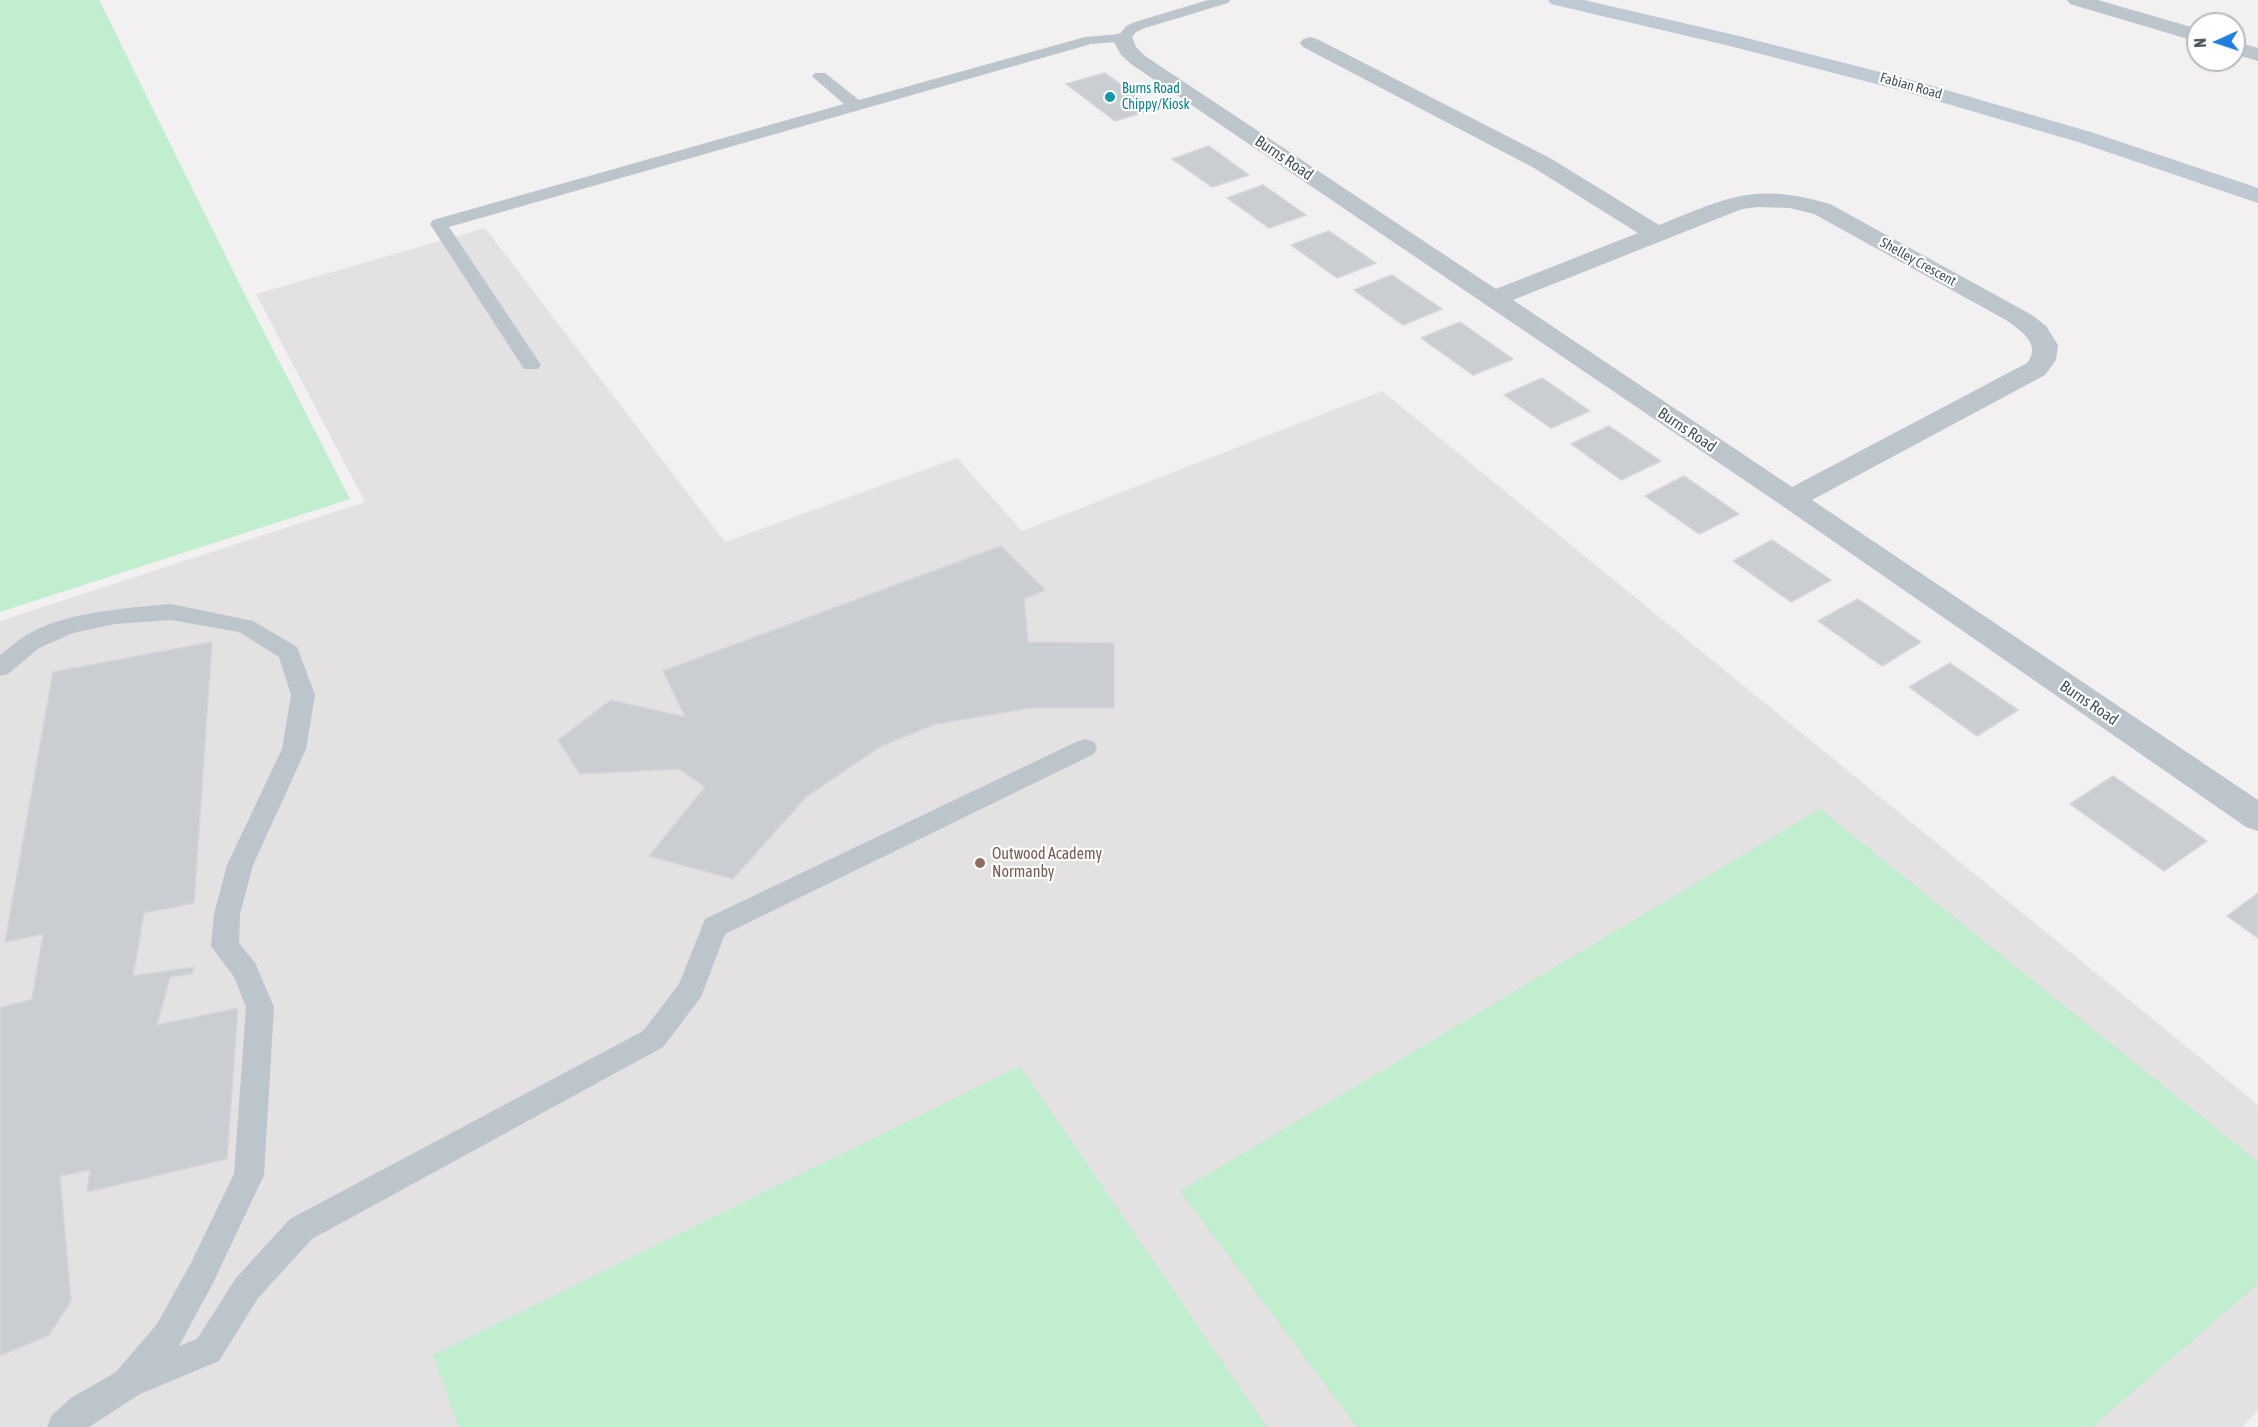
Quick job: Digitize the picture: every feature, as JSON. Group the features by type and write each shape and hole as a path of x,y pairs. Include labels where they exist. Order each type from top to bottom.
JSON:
{"street":[{"name":"Fabian Road","path":"1558,0 1710,34 1895,82 2025,119 2258,196"},
{"path":"2077,0 2186,32"},
{"name":"Burns Road","path":"1125,38 1124,45 1128,52 1138,60 1791,499 2258,818"},
{"path":"1310,43 1542,164 1658,235"},
{"name":"Shelley Crescent","path":"1493,299 1736,203 1768,198 1805,204 1835,216 2015,315 2042,337 2046,349 2045,360 2036,369 1791,499"}],"lane":[{"path":"531,365 439,224 1090,40 1125,38 1131,29 1140,25 1222,0"},
{"path":"820,76 857,106"},
{"path":"0,668 31,642 67,627 115,616 171,612 245,626 289,653 303,695 294,749 240,865 227,914 225,946 245,971 260,1007 249,1175 201,1275 168,1335 128,1383"},
{"path":"64,1427 83,1410 128,1383 208,1350 247,1288 301,1229 653,1039 691,989 714,927 1085,748"}],"shaded area":[{"name":"Outwood Academy Normanby","path":"485,228 725,542 957,458 1022,531 1382,391 2258,1105 2258,1410 2242,1427 0,1427 0,621 365,502 256,294"}],"green space":[{"path":"0,0 99,0 246,297 350,499 0,612"},
{"path":"1820,809 2258,1162 2258,1284 2092,1427 1357,1427 1180,1191"},
{"path":"1020,1066 1267,1427 459,1427 433,1355"}],"building":[{"name":"Burns Road Chippy/Kiosk","path":"1105,73 1155,109 1115,121 1066,84"},
{"path":"1209,146 1249,175 1212,187 1172,159"},
{"path":"1263,185 1306,215 1269,228 1227,198"},
{"path":"1329,231 1376,263 1337,278 1291,245"},
{"path":"1392,275 1442,309 1403,325 1354,290"},
{"path":"1460,322 1513,359 1473,375 1421,338"},
{"path":"1542,378 1590,411 1551,428 1504,395"},
{"path":"1609,426 1661,461 1621,480 1571,444"},
{"path":"1684,476 1739,514 1699,534 1645,496"},
{"path":"1772,540 1831,580 1791,602 1733,561"},
{"path":"1001,546 1045,590 1024,599 1028,642 1114,643 1114,708 1030,708 936,724 881,746 806,797 733,879 649,856 705,787 679,769 580,774 558,740 611,700 685,717 663,671"},
{"path":"1858,599 1921,642 1882,666 1818,621"},
{"path":"212,642 194,903 144,913 133,976 194,967 192,974 170,977 157,1025 238,1008 227,1159 87,1192 90,1170 60,1176 71,1301 49,1335 0,1356 0,1008 32,999 43,934 5,942 53,672"},
{"path":"1950,663 2018,710 1977,736 1909,687"},
{"path":"2113,776 2207,841 2164,871 2070,804"},
{"path":"2258,893 2258,938 2227,916"}],"place":[{"name":"Burns Road Chippy/Kiosk","path":"1110,97"},
{"name":"Outwood Academy Normanby","path":"980,863"}]}
